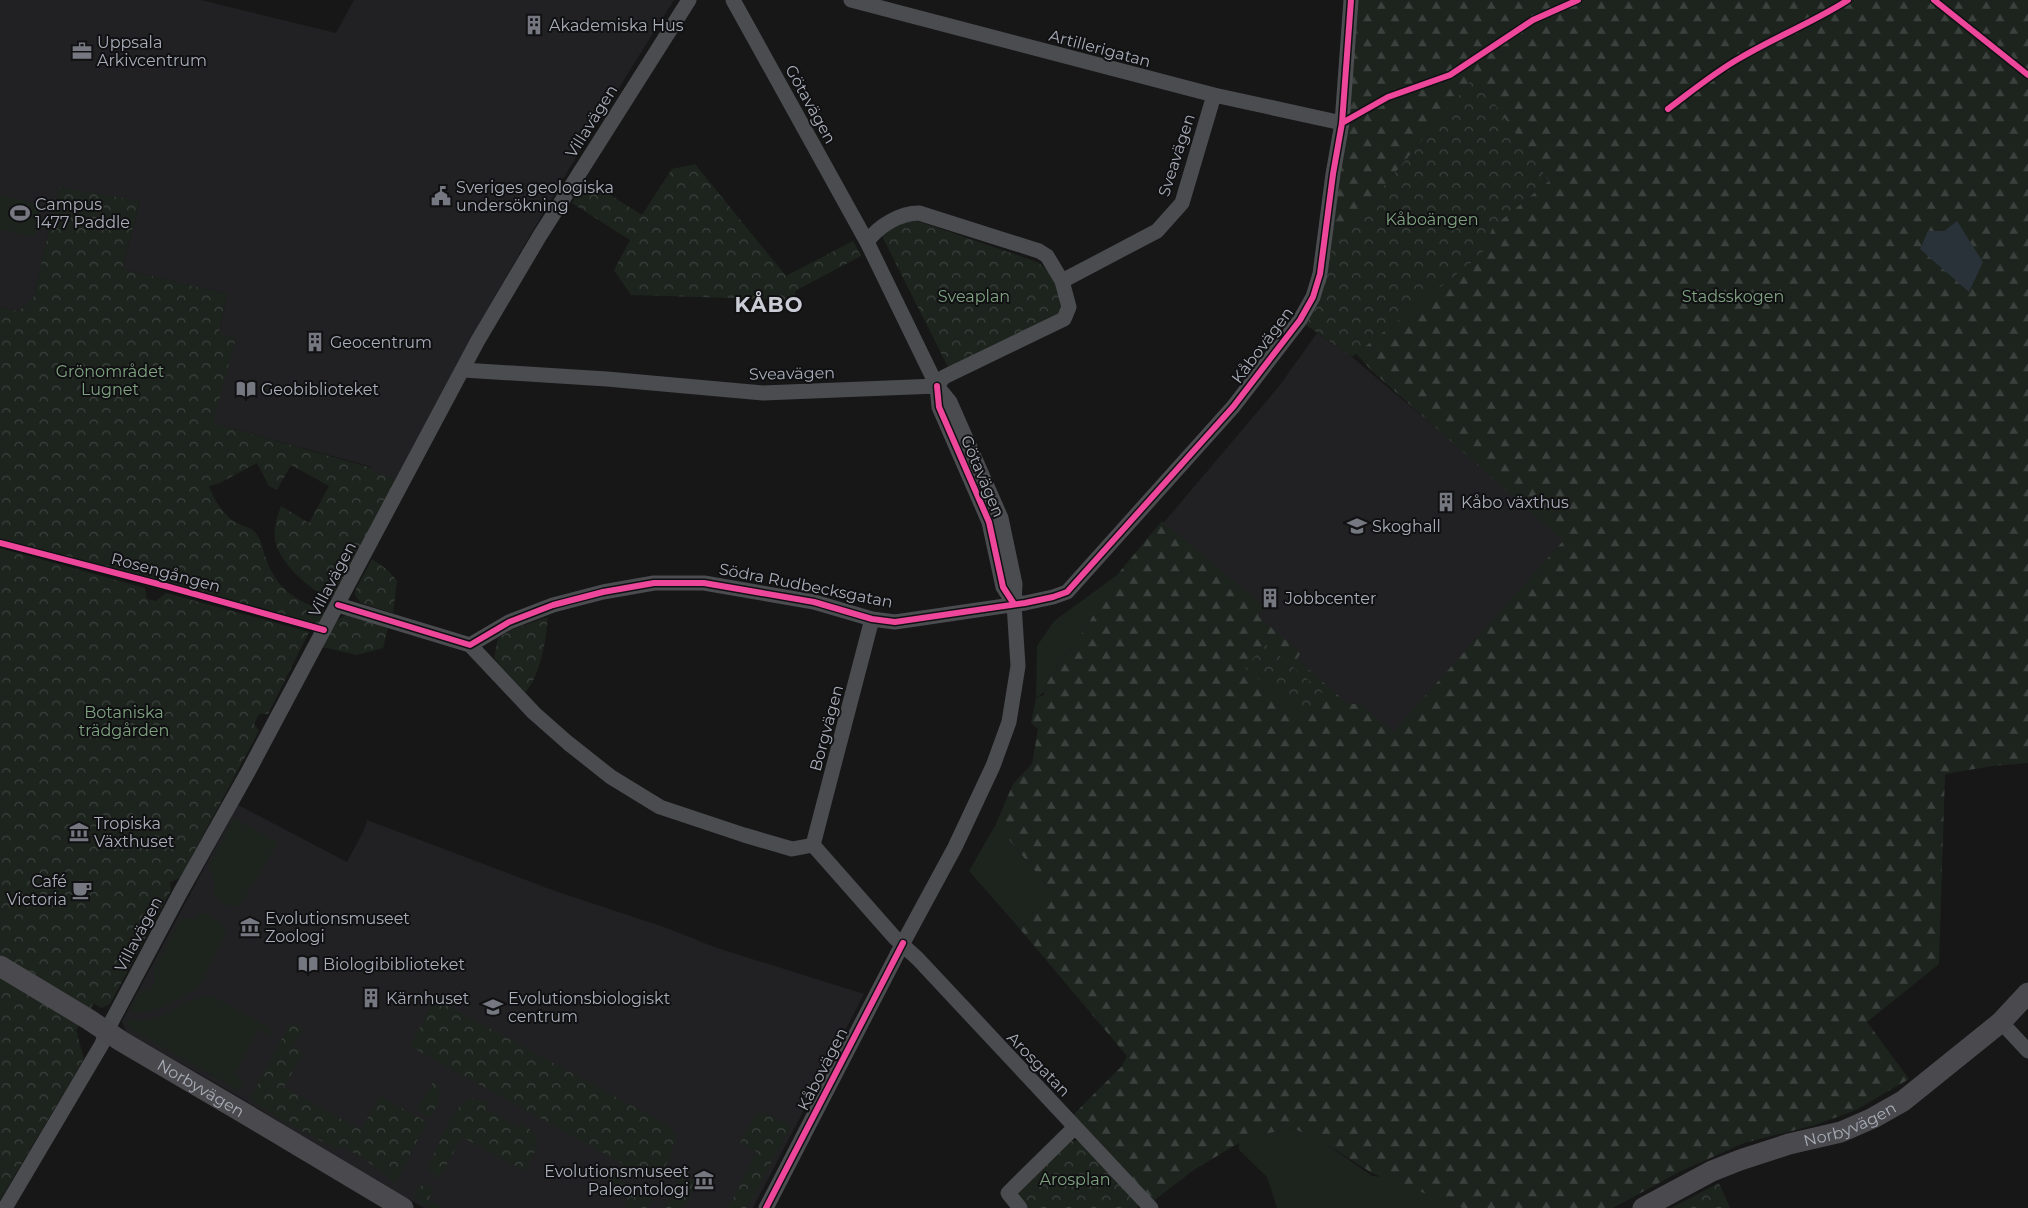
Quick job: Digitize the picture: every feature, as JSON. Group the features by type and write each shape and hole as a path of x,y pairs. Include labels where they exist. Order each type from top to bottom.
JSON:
{"street":[{"name":"Villavägen","path":"5,1208 102,1044 106,1032 180,892 248,772 463,370 539,236 688,0"},
{"name":"Götavägen","path":"733,0 868,242 936,386 939,407 989,522 1003,587 1014,604"},
{"name":"Artillerigatan","path":"851,0 1214,95 1342,123"},
{"name":"Kåbovägen","path":"766,1208 979,798 1009,722 1018,666 1014,604 1053,597 1067,592 1077,582 1211,432 1260,373 1300,320 1313,298 1320,274 1332,174 1342,123 1351,0"},
{"name":"Sveavägen","path":"1062,281 1157,232 1182,204 1214,95"},
{"path":"868,242 873,234 899,216 909,213 919,214 1039,251 1047,256 1062,281 1070,307 1064,319 944,377 936,386"},
{"name":"Sveavägen","path":"463,370 607,379 763,394 936,386"},
{"name":"Södra Rudbecksgatan","path":"470,645 510,622 552,606 602,592 654,583 704,583 738,588 814,602 872,618 895,622 1014,604"},
{"path":"338,604 470,645 534,713 568,743 611,777 660,807 792,849 813,845"},
{"name":"Borgvägen","path":"813,845 872,618"},
{"name":"Arosgatan","path":"813,845 895,938 903,943 1150,1208"},
{"name":"Norbyvägen","path":"0,966 106,1032 397,1206"},
{"name":"Norbyvägen","path":"1643,1208 1712,1172 1740,1160 1789,1144 1841,1132 1873,1118 1903,1101 2001,1022 2028,993"},
{"path":"2001,1022 2028,1051"},
{"path":"1020,1208 1008,1193 1075,1127"}],"shaded area":[{"path":"0,0 201,0 336,33 354,0 674,0 585,142 525,244 462,354 396,480 371,471 372,467 212,423 236,338 219,334 227,294 122,269 140,202 59,187 33,299 18,311 0,307"},
{"path":"1957,221 1983,262 1969,292 1920,249 1928,231 1944,231"},
{"name":"Skoghall","path":"1317,333 1352,357 1569,540 1393,732 1348,704 1149,540 1280,385"},
{"name":"Evolutionsbiologiskt centrum","path":"238,805 347,862 364,830 367,820 555,891 664,927 717,948 864,994 753,1208 425,1208 372,1180 243,1099 126,1032 122,1021"}],"green space":[{"name":"Stadsskogen","path":"1358,0 2028,0 2028,763 1992,766 1945,774 1939,964 1867,1022 1909,1079 1856,1110 1815,1125 1744,1143 1679,1172 1613,1208 1463,1208 1372,1173 1326,1144 1295,1129 1269,1133 1239,1143 1195,1169 1152,1202 1073,1115 1122,1066 1127,1056 1020,929 1051,890 996,824 1013,784 1032,764 1038,729 1031,723 1036,698 1044,695 1048,678 1087,626 1117,575 1162,521 1265,607 1258,616 1297,650 1300,654 1297,659 1348,704 1361,704 1393,732 1563,541 1372,371 1343,339 1313,311 1329,259 1342,163"},
{"name":"Kåboängen","path":"1475,76 1549,181 1493,227 1482,254 1352,357 1306,325 1324,288 1332,249"},
{"path":"695,164 786,276 853,241 861,256 795,291 796,300 631,295 614,270 630,240 572,203 585,179 642,215 672,169"},
{"name":"Grönområdet Lugnet","path":"59,187 140,201 122,269 227,294 219,333 236,338 213,423 372,468 372,471 396,480 337,596 329,599 313,589 282,558 275,540 275,531 281,506 309,523 329,486 291,465 277,490 269,486 257,463 220,483 209,486 213,496 229,518 252,529 257,534 276,580 289,593 326,613 319,626 170,583 0,541 0,307 18,311 33,299"},
{"name":"Campus 1477 Paddle","path":"0,195 41,205 34,237 0,229"},
{"name":"Sveaplan","path":"912,219 1037,262 1049,273 1061,295 1062,303 1056,317 948,367 880,232"},
{"name":"Botaniska trädgården","path":"0,548 145,588 147,599 156,601 166,593 309,632 268,714 259,714 254,724 259,731 180,878 170,882 171,890 110,1004 101,1008 94,1003 76,1030 84,1059 0,1200"},
{"path":"372,559 389,571 397,581 393,613 361,603 355,595 356,589"},
{"path":"1117,575 1096,614 1048,678 1044,692 1036,698 1037,646 1054,621"},
{"path":"347,615 388,628 383,648 357,655 322,647 338,620"},
{"path":"548,617 539,667 525,693 494,658 498,638 513,629"},
{"path":"1265,644 1323,692 1303,716 1245,668"},
{"path":"234,818 278,843 237,907 226,904 213,895 214,881 208,868"},
{"path":"996,824 1051,890 1020,929 969,871"},
{"path":"200,914 205,914 224,925 226,931 201,984 197,988 154,1010 137,1013 130,1010 141,991 150,990 155,982 154,970 181,918 194,919"},
{"path":"207,996 215,997 271,1029 272,1036 258,1029 235,1075 244,1082 239,1091 126,1026 127,1019 148,1020"},
{"path":"437,1000 671,1127 676,1137 664,1168 648,1178 410,1046 434,1001"},
{"path":"295,1023 303,1029 293,1047 303,1053 284,1087 361,1130 380,1096 427,1122 395,1183 383,1172 342,1146 336,1149 280,1119 250,1099 288,1027"},
{"path":"434,1080 439,1090 439,1099 430,1118 417,1110"},
{"path":"470,1098 488,1102 485,1109 519,1127 522,1123 534,1133 538,1145 525,1171 462,1137 439,1179 428,1168 451,1119 463,1103"},
{"path":"763,1112 791,1126 747,1208 728,1208 757,1152 740,1143 755,1116"},
{"path":"1295,1129 1326,1144 1372,1176 1404,1178 1518,1208 1277,1208 1267,1177 1239,1150 1239,1143 1269,1133"},
{"name":"Arosplan","path":"1071,1141 1080,1141 1137,1203 1138,1208 1026,1208 1016,1196"},
{"path":"602,1170 650,1197 652,1199 647,1208 623,1207 631,1193 599,1175"},
{"path":"682,1176 685,1181 689,1178 698,1182 684,1208 665,1208"},
{"path":"1719,1183 1730,1208 1671,1208"},
{"path":"424,1185 434,1189 428,1200 442,1208 430,1208 414,1196 417,1188"}],"cycle path":[{"path":"338,605 470,645 509,622 553,605 603,592 654,583 704,583 814,602 872,619 895,622 1025,603 1067,592 1233,407 1300,320 1313,297 1320,274 1333,174 1342,123 1351,0"},
{"path":"1342,123 1388,97 1450,75 1533,20 1578,0"},
{"path":"1668,109 1731,63 1848,0"},
{"path":"1934,0 2028,75"},
{"path":"937,386 939,407 989,522 1003,587 1014,604"},
{"name":"Rosengången","path":"0,543 324,630"},
{"path":"766,1208 903,943"}],"place":[{"name":"Akademiska Hus","path":"534,25"},
{"name":"Uppsala Arkivcentrum","path":"82,51"},
{"name":"Sveriges geologiska undersökning","path":"441,196"},
{"name":"Campus 1477 Paddle","path":"20,213"},
{"name":"Geocentrum","path":"315,342"},
{"name":"Geobiblioteket","path":"246,389"},
{"name":"Kåbo växthus","path":"1446,502"},
{"name":"Skoghall","path":"1357,526"},
{"name":"Jobbcenter","path":"1270,598"},
{"name":"Tropiska Växthuset","path":"79,832"},
{"name":"Café Victoria","path":"82,890"},
{"name":"Evolutionsmuseet Zoologi","path":"250,927"},
{"name":"Biologibiblioteket","path":"308,964"},
{"name":"Kärnhuset","path":"371,998"},
{"name":"Evolutionsbiologiskt centrum","path":"493,1007"},
{"name":"Evolutionsmuseet Paleontologi","path":"704,1180"}],"district":[{"name":"KÅBO","path":"769,305"}]}
